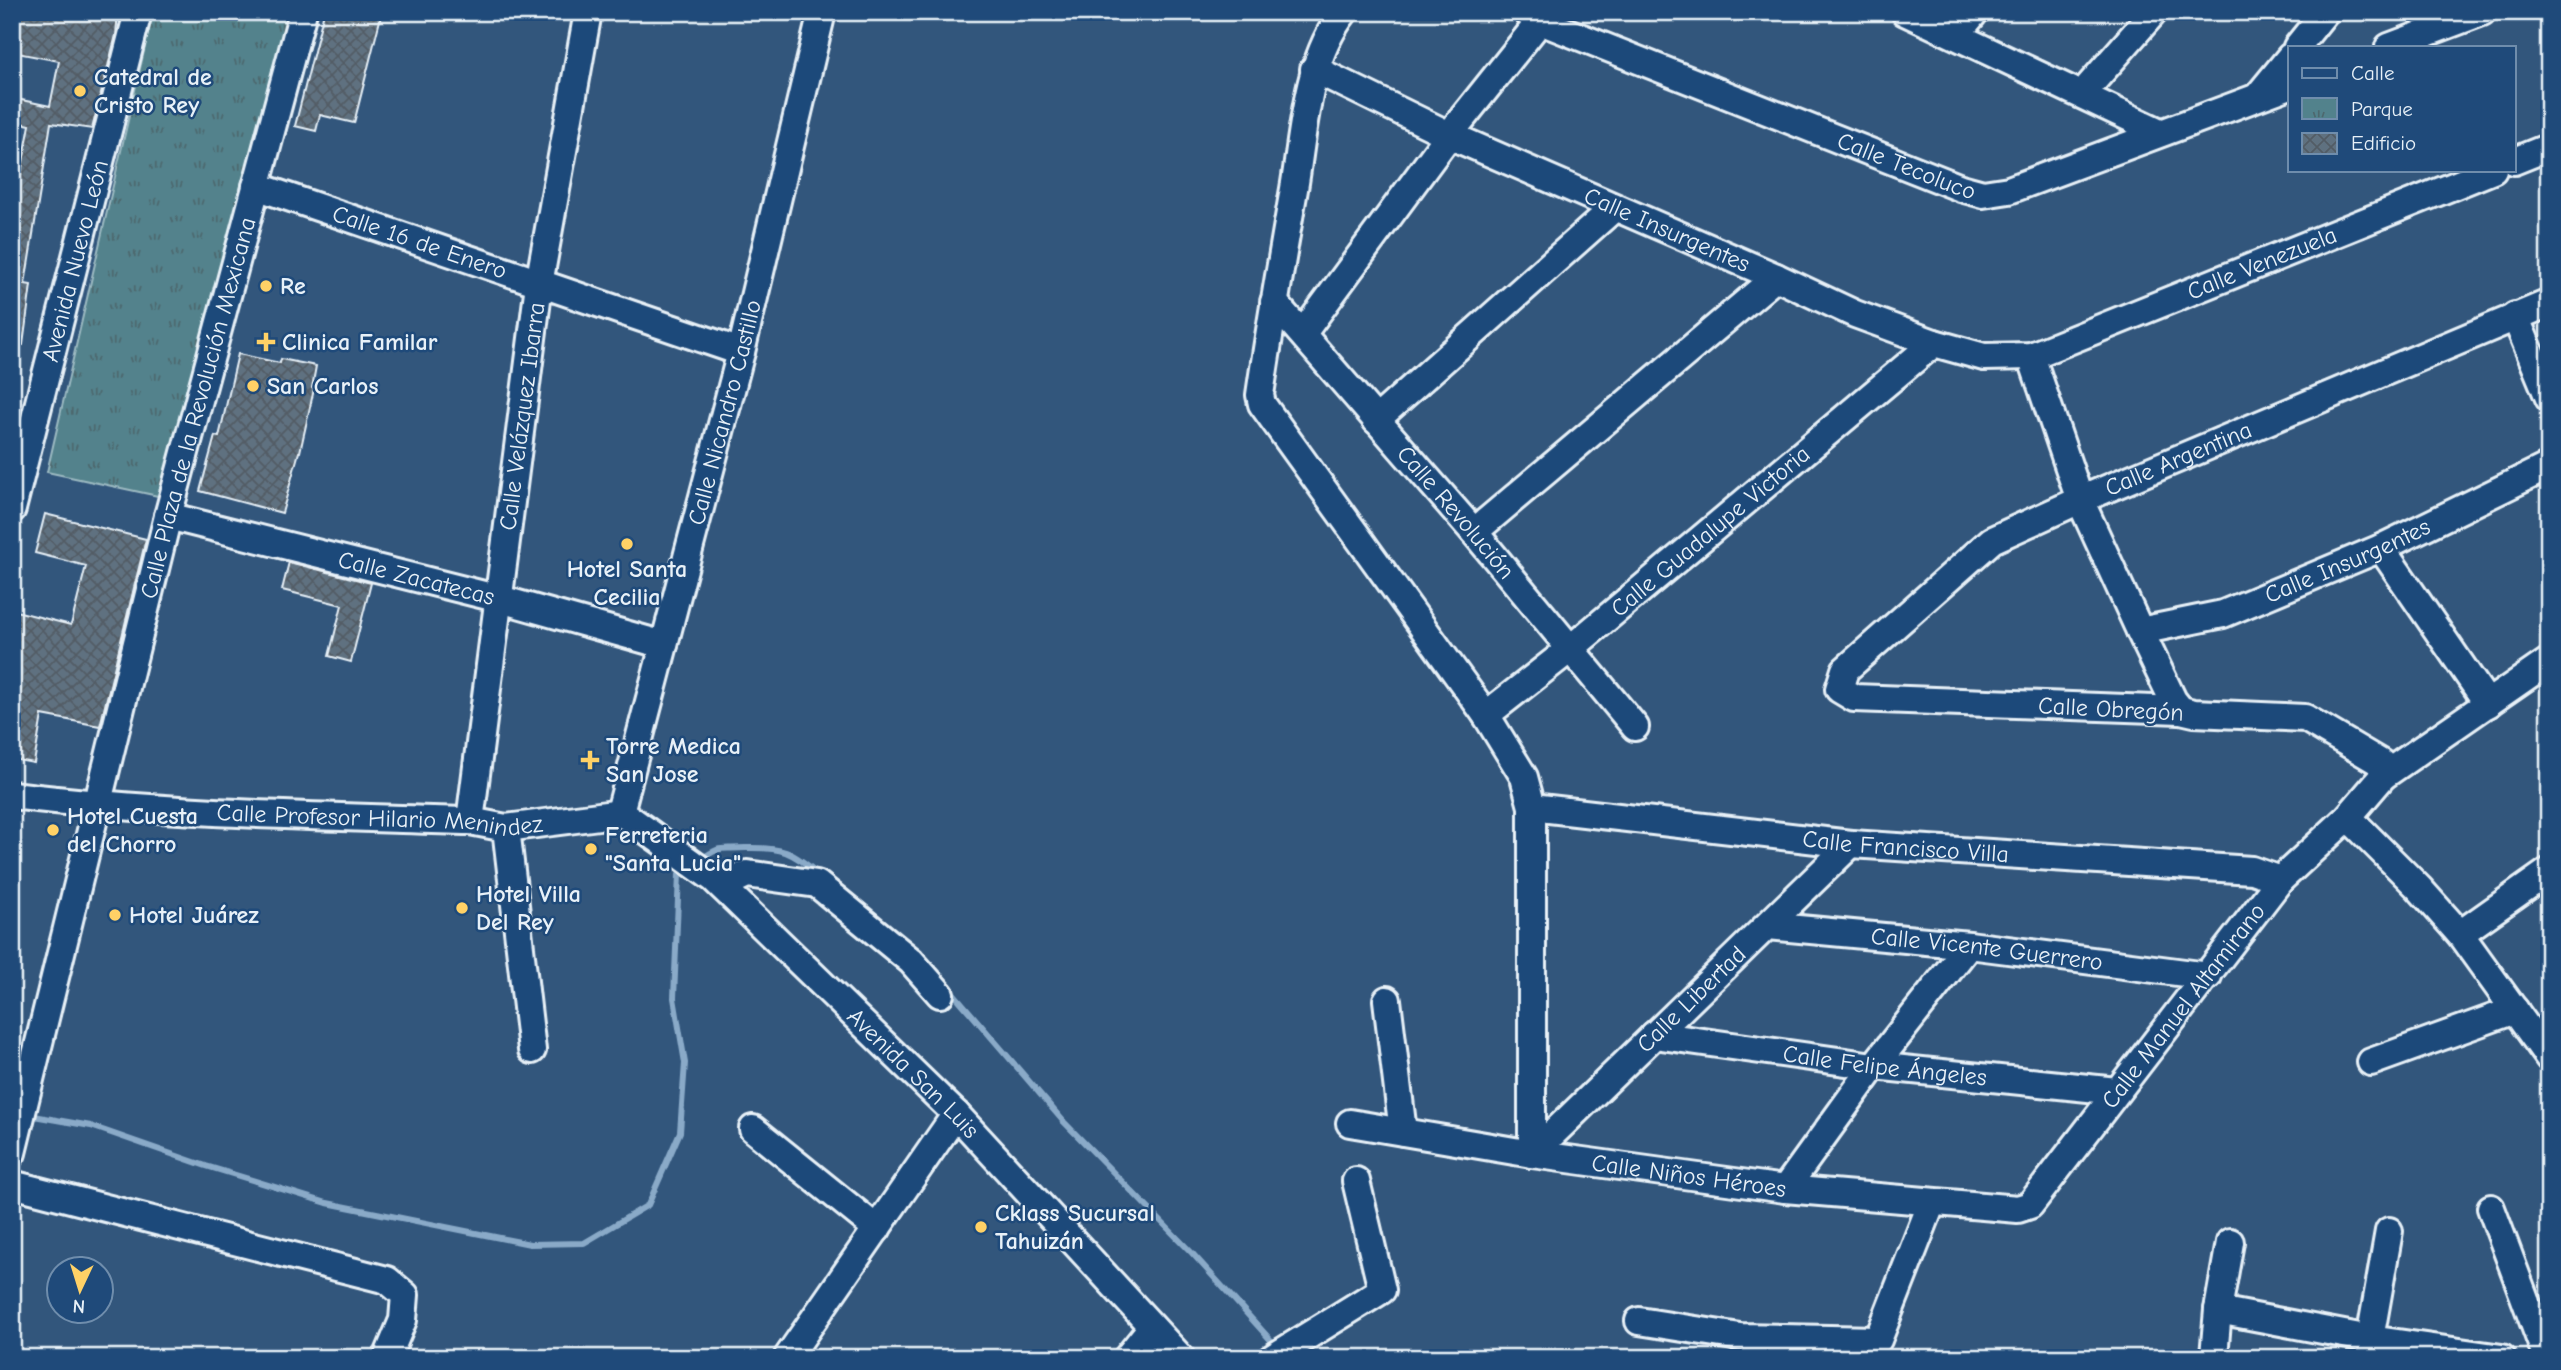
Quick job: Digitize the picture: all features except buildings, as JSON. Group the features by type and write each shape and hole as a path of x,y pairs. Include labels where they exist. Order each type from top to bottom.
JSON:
{"street":[{"name":"Avenida Nuevo León","path":"12,509 138,12"},
{"name":"Calle Plaza de la Revolución Mexicana","path":"12,1153 168,516 303,12"},
{"name":"Calle Velázquez Ibarra","path":"470,821 539,284 588,12"},
{"name":"Calle Nicandro Castillo","path":"621,813 741,352 822,12"},
{"path":"1344,12 1331,30 1314,69 1260,395 1262,404 1486,715 1524,777 1532,807 1532,1153"},
{"path":"1905,12 2160,132"},
{"path":"1956,35 1975,12"},
{"path":"2082,94 2154,12"},
{"path":"2298,46 2325,12"},
{"path":"2392,46 2482,12"},
{"path":"1303,333 1539,15"},
{"name":"Calle Tecoluco","path":"1539,15 1961,188 1983,194 2009,190 2288,86"},
{"path":"2258,97 2288,60"},
{"name":"Calle Insurgentes","path":"1314,69 1449,135 1855,314 1934,344 1984,357 2031,356"},
{"path":"2516,160 2549,147"},
{"name":"Calle Venezuela","path":"2031,356 2488,172"},
{"name":"Calle 16 de Enero","path":"256,186 741,352"},
{"path":"1376,420 1614,208"},
{"path":"1474,532 1776,277"},
{"name":"Calle Revolución","path":"1274,302 1474,532 1635,727"},
{"name":"Calle Argentina","path":"1845,670 1992,540 2080,500 2549,303"},
{"path":"2515,316 2549,397"},
{"name":"Calle Guadalupe Victoria","path":"1486,715 1570,649 1934,344"},
{"path":"2031,356 2080,500 2173,700 2181,710"},
{"name":"Calle Insurgentes","path":"2140,631 2223,614 2381,548 2549,466"},
{"name":"Calle Zacatecas","path":"168,516 500,599 664,645"},
{"path":"2381,548 2488,704"},
{"name":"Calle Manuel Altamirano","path":"2030,1205 2280,880 2348,817 2383,776 2549,661"},
{"name":"Calle Obregón","path":"1845,670 1839,689 1854,698 2181,710 2194,713 2305,718 2381,763 2383,776"},
{"name":"Calle Profesor Hilario Menindez","path":"12,795 193,812 470,821 506,828 621,813"},
{"name":"Calle Francisco Villa","path":"1532,807 1851,844 2252,870 2280,880"},
{"name":"Avenida San Luis","path":"621,813 718,883 956,1114 1181,1358"},
{"path":"2348,817 2419,888 2460,934 2547,1052"},
{"path":"506,828 532,1050"},
{"name":"Calle Libertad","path":"1532,1153 1851,844"},
{"path":"2460,934 2549,870"},
{"path":"718,883 747,874 817,884 911,961 940,994"},
{"name":"Calle Vicente Guerrero","path":"1768,926 1969,945 2208,975"},
{"path":"1785,1189 1874,1066 1969,945"},
{"path":"1387,1000 1403,1132"},
{"path":"2371,1062 2515,1010"},
{"name":"Calle Felipe Ángeles","path":"1654,1035 1874,1066 2117,1091"},
{"path":"787,1358 956,1114"},
{"name":"Calle Niños Héroes","path":"1350,1123 1532,1153 1785,1189 2018,1209 2030,1205"},
{"path":"753,1129 877,1229"},
{"path":"1272,1358 1382,1290 1356,1181"},
{"path":"12,1184 387,1280 405,1295 403,1320 387,1358"},
{"path":"1639,1321 1734,1347 1878,1340 1933,1202"},
{"path":"2491,1208 2547,1358"},
{"path":"2370,1339 2389,1231"},
{"path":"2214,1356 2218,1310 2230,1242"},
{"path":"2218,1310 2370,1339 2502,1358"},
{"path":"1127,1358 1152,1327"}],"green space":[{"path":"153,12 296,12 172,499 47,472"}],"waterway":[{"path":"700,860 721,849 769,848 786,852 820,875"},
{"path":"28,1115 91,1126 206,1166 327,1203 530,1244 584,1243 648,1205 680,1132 685,1063 674,998 679,874 688,868"},
{"path":"949,988 1064,1122 1192,1253 1277,1347"}],"place":[{"name":"Catedral de Cristo Rey","path":"80,91"},
{"name":"Re","path":"266,286"},
{"name":"Clinica Familar","path":"266,342"},
{"name":"San Carlos","path":"253,386"},
{"name":"Hotel Santa Cecilia","path":"627,544"},
{"name":"Torre Medica San Jose","path":"590,760"},
{"name":"Hotel Cuesta del Chorro","path":"53,830"},
{"name":"Ferreteria \"Santa Lucia\"","path":"591,849"},
{"name":"Hotel Villa Del Rey","path":"462,908"},
{"name":"Hotel Juárez","path":"115,915"},
{"name":"Cklass Sucursal Tahuizán","path":"981,1227"}]}
